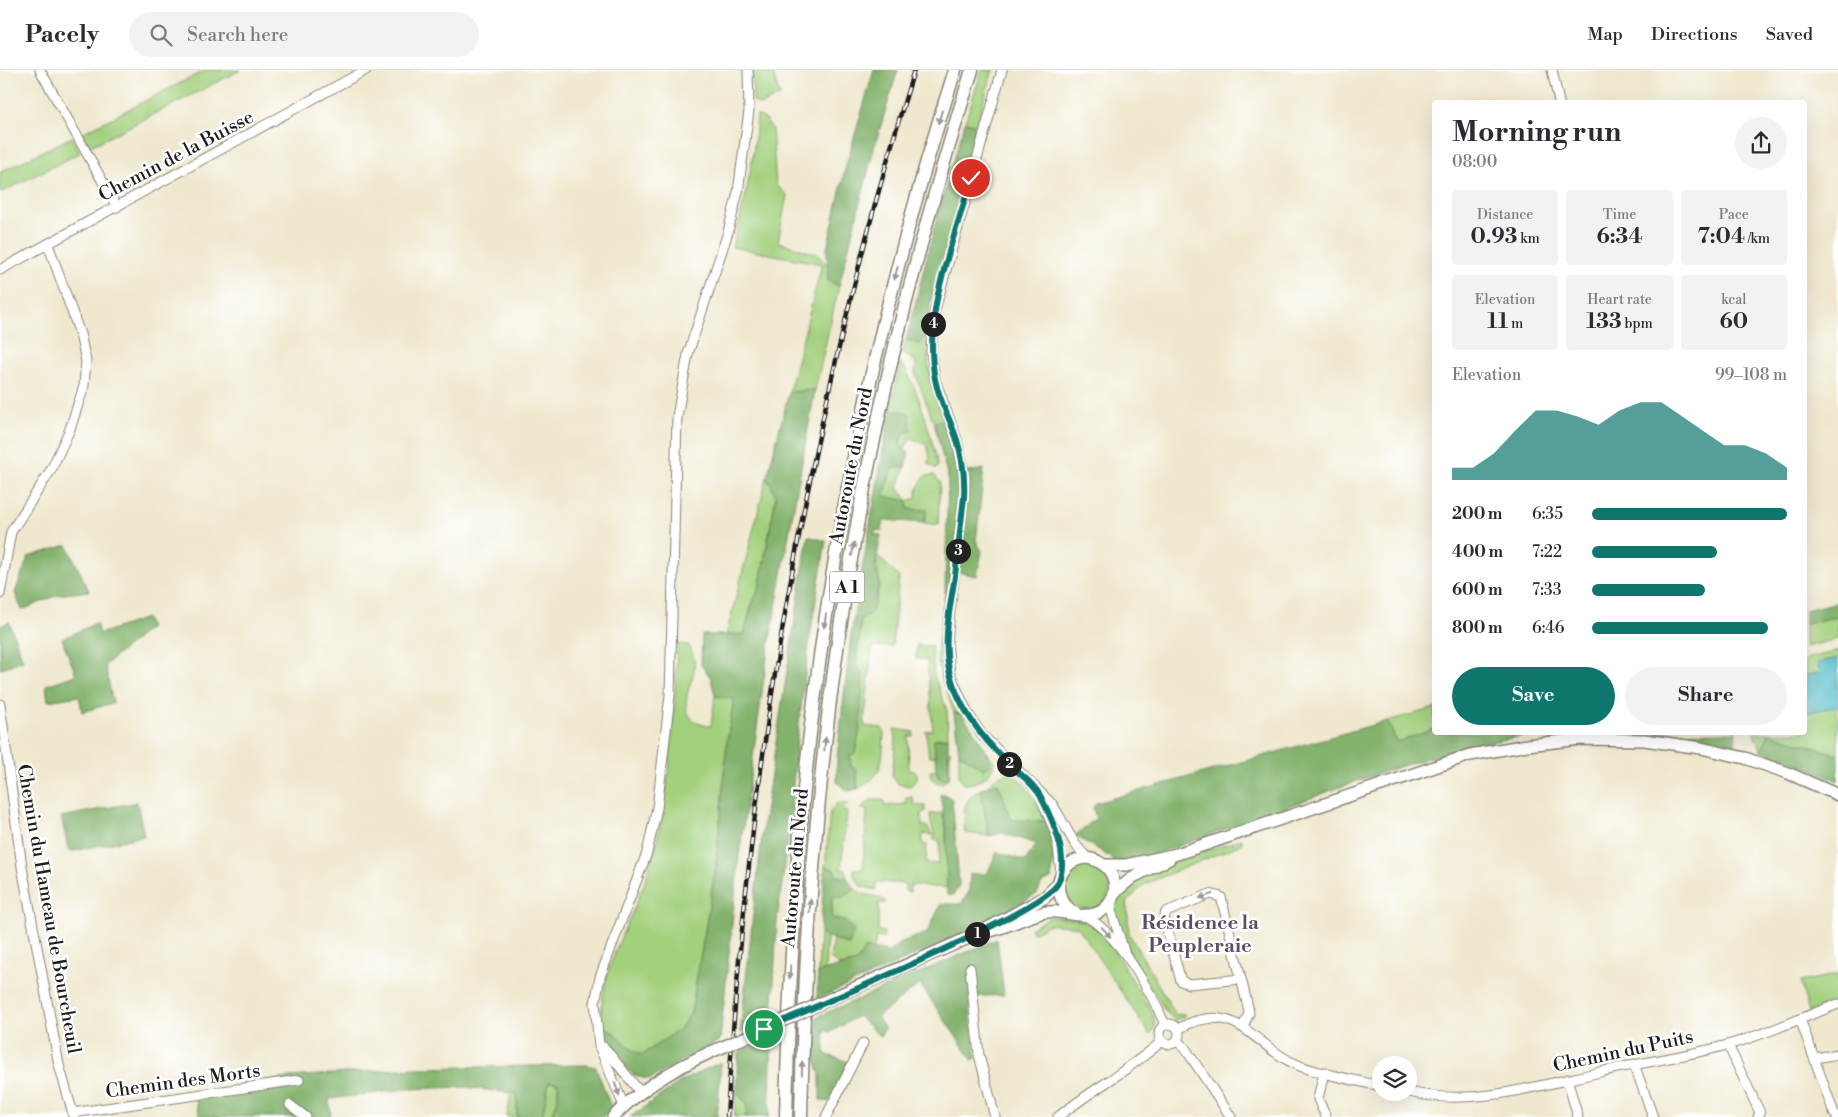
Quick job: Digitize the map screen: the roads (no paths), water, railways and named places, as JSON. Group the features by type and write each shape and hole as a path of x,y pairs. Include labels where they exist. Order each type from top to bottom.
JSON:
{"highway":[{"name":"Autoroute du Nord","path":"786,1117 790,970 796,871 814,700 832,581 853,461 877,349 903,246 955,70"},
{"name":"Autoroute du Nord","path":"801,1117 806,972 813,857 828,718 850,568 869,465 906,297 972,70"}],"main road":[{"path":"613,1117 640,1092 674,1070 977,934 1044,898 1074,861 1087,858 1104,865 1126,864 1177,854 1470,755 1527,745 1581,739 1644,740 1701,748 1745,758 1788,773 1838,795"},
{"path":"977,934 993,932 1042,913 1059,911 1079,914 1100,912 1113,896 1133,877 1177,854"},
{"path":"1104,865 1114,880 1113,896"},
{"path":"1059,879 1062,901 1079,914"}],"street":[{"path":"40,70 117,207"},
{"name":"Chemin de la Buisse","path":"0,270 366,70"},
{"path":"624,1106 598,1039 595,1015 600,977 647,853 657,808 670,694 677,417 688,354 728,232 738,192 749,111 748,70"},
{"path":"1002,70 934,313 931,352 935,380 957,440 964,480 964,497 950,610 948,662 955,688 982,735 1061,816 1075,844 1087,858"},
{"path":"1552,70 1559,100"},
{"path":"0,594 11,532 51,470 70,429 84,386 86,361 80,334 48,244"},
{"name":"Chemin du Hameau de Bourcheuil","path":"0,704 22,868 59,1065 73,1115"},
{"path":"1040,795 1057,836 1060,850 1059,879"},
{"path":"1241,979 1189,984 1181,981 1164,919 1166,912 1210,894 1221,896 1241,979 1249,1013 1243,1027"},
{"path":"1113,896 1111,910 1125,954"},
{"path":"1079,914 1095,921 1125,954 1157,1006 1165,1025"},
{"path":"970,968 979,1055 995,1117"},
{"name":"Chemin du Puits","path":"1417,1093 1442,1098 1467,1098 1568,1079 1728,1045 1838,1004"},
{"path":"1178,1029 1203,1018 1224,1020 1243,1027 1283,1058 1301,1066 1372,1084"},
{"path":"1800,1019 1837,1117"},
{"path":"1165,1025 1172,1025 1178,1029 1180,1035 1177,1042"},
{"path":"1165,1025 1158,1035 1162,1041 1168,1044 1177,1042 1185,1048 1231,1117"},
{"path":"598,1039 640,1092"},
{"path":"1058,1117 1079,1099 1133,1064 1162,1041"},
{"path":"826,1117 863,1043"},
{"path":"1728,1045 1760,1113 1758,1117"},
{"path":"1815,1058 1838,1054"},
{"path":"1634,1064 1653,1117"},
{"path":"1324,1072 1318,1099 1326,1117"},
{"path":"1568,1079 1578,1117"},
{"name":"Chemin des Morts","path":"73,1115 299,1080"},
{"path":"290,1105 306,1117"}],"water":[{"path":"1838,658 1838,706 1807,713 1807,675 1820,672 1817,663"}],"railway":[{"path":"727,1117 750,852 789,588 815,457 844,327 877,198 914,70"}],"district":[{"name":"Résidence la Peupleraie","path":"1200,934"}]}
